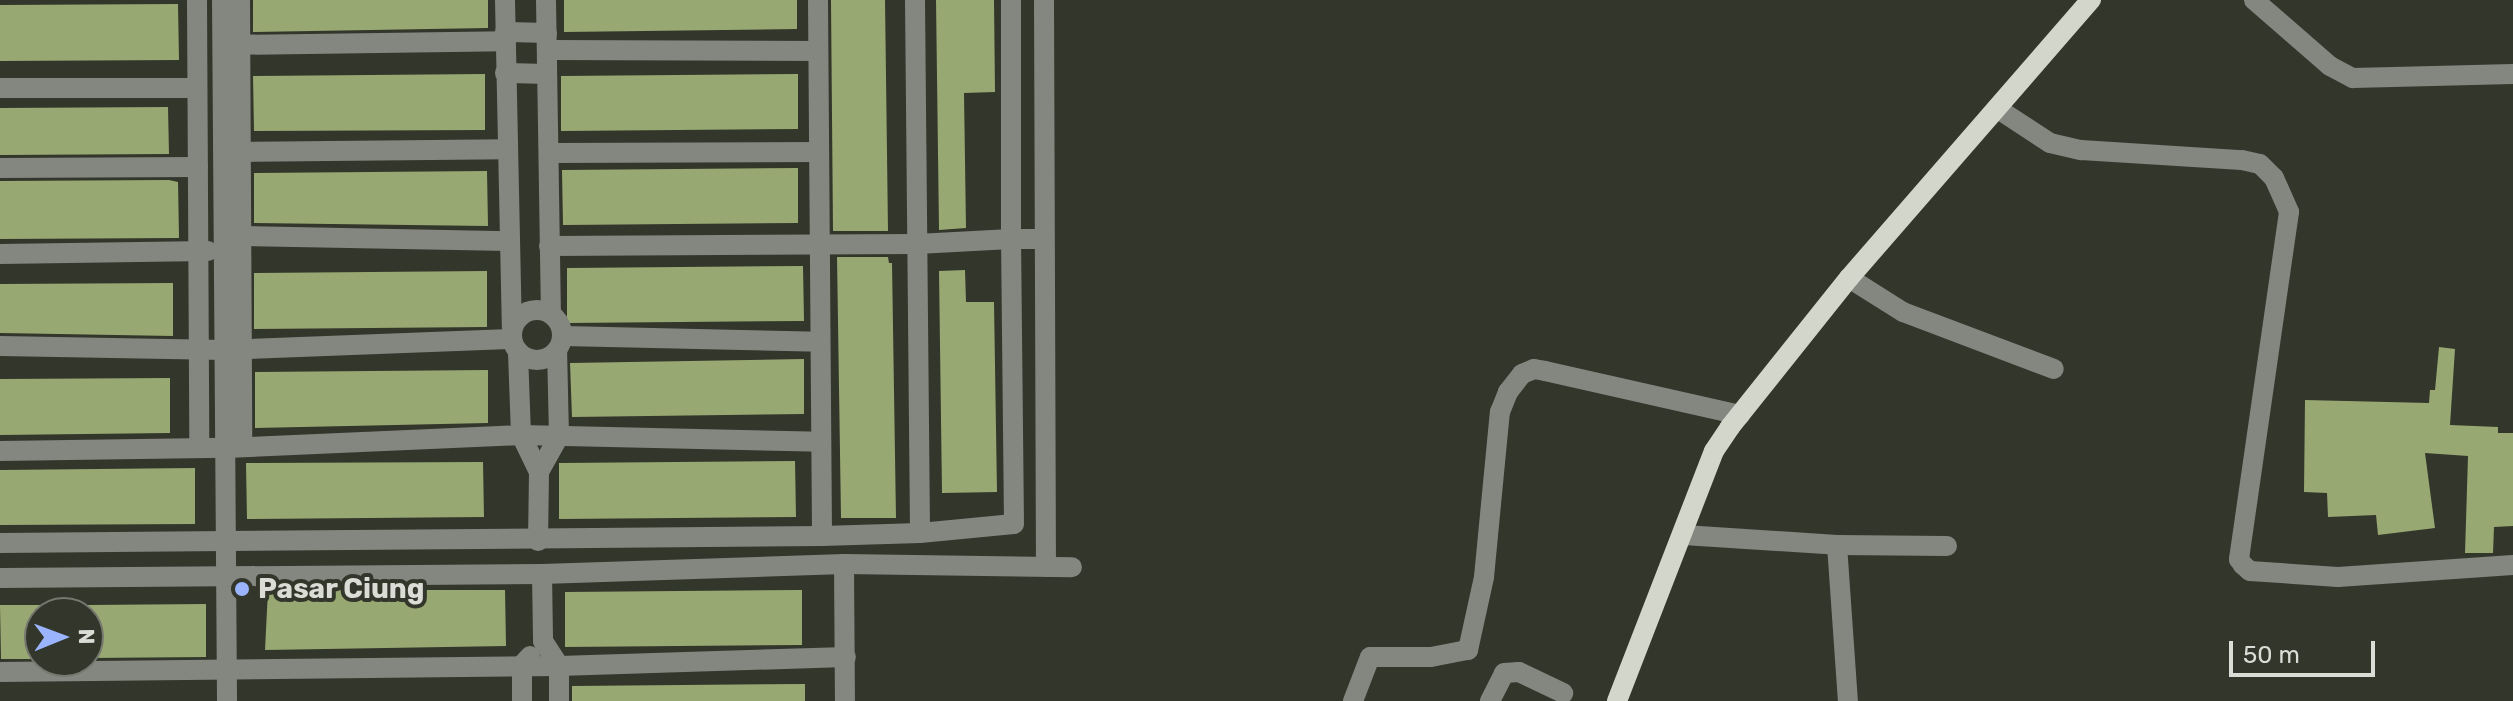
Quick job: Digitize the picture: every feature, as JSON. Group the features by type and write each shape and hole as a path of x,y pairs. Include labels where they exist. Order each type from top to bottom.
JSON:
{"main road":[{"path":"1617,701 1684,535 1714,451 1849,278 2091,0"}],"street":[{"path":"197,0 199,448"},
{"path":"222,0 231,45 240,152 233,350 234,448 227,541 227,701"},
{"path":"236,245 231,45 240,0"},
{"path":"505,0 514,340 521,435 539,472 538,541"},
{"path":"539,472 559,436 560,324 551,314 546,0"},
{"path":"818,0 822,536"},
{"path":"915,0 920,533"},
{"path":"0,543 538,541 822,536 920,533 1014,524 1011,0"},
{"path":"1044,0 1046,567"},
{"path":"2254,0 2330,66 2353,78 2513,74"},
{"path":"198,45 505,37 547,42 818,51"},
{"path":"505,73 547,74"},
{"path":"0,88 196,88"},
{"path":"1998,109 2050,143 2081,150 2242,160 2260,164 2274,178 2289,212 2239,559 2243,565 2250,571 2338,577 2513,565"},
{"path":"240,152 507,149"},
{"path":"549,153 819,152"},
{"path":"0,168 198,167"},
{"path":"549,246 917,244 1044,239"},
{"path":"0,254 197,252 236,245 509,241"},
{"path":"1849,278 1903,312 2054,369"},
{"path":"514,340 528,311 551,314"},
{"path":"0,346 200,347 233,350 514,340 538,361 560,344 820,342"},
{"path":"1353,701 1370,657 1431,657 1468,650 1484,577 1500,412 1508,392 1522,374 1534,369 1545,371 1740,415"},
{"path":"0,451 234,448 521,435 821,442"},
{"path":"1684,535 1837,545 1947,546"},
{"path":"1837,545 1848,701"},
{"path":"844,564 845,701"},
{"path":"0,578 542,574 844,564 1072,567"},
{"path":"542,574 543,641 559,666 559,701"},
{"path":"522,701 522,665 543,641"},
{"path":"0,672 559,666 846,657"},
{"path":"1490,701 1504,673 1519,672 1563,693"}],"building":[{"path":"253,0 488,0 488,28 253,32"},
{"path":"564,0 797,0 797,29 564,32"},
{"path":"831,0 885,0 888,231 833,231"},
{"path":"936,0 994,0 995,92 964,93 966,228 939,230"},
{"path":"178,4 179,60 0,61 0,5"},
{"path":"485,74 485,130 254,131 253,76"},
{"path":"798,74 798,129 561,131 561,76"},
{"path":"168,107 169,154 0,155 0,108"},
{"path":"798,168 798,223 563,225 562,170"},
{"path":"487,171 488,226 254,223 254,173"},
{"path":"0,181 178,182 179,238 0,239"},
{"path":"837,257 888,257 889,263 892,263 896,518 841,518"},
{"path":"803,266 804,321 567,323 567,268"},
{"path":"965,270 966,302 994,302 997,492 942,493 939,271"},
{"path":"487,271 487,327 254,329 254,273"},
{"path":"173,283 173,336 0,333 0,284"},
{"path":"2439,347 2455,349 2450,425 2498,427 2498,433 2513,433 2513,526 2494,527 2493,553 2465,553 2468,456 2425,453 2435,528 2378,535 2376,515 2328,517 2327,493 2304,492 2305,400 2429,403 2430,390 2435,390"},
{"path":"804,359 804,414 572,417 570,363"},
{"path":"488,370 488,423 255,428 255,372"},
{"path":"170,378 170,433 0,435 0,379"},
{"path":"795,461 796,517 559,519 559,463"},
{"path":"483,462 484,517 247,519 246,463"},
{"path":"195,468 195,524 0,525 0,470"},
{"path":"268,590 505,590 506,646 265,650"},
{"path":"802,590 802,645 565,647 565,592"},
{"path":"206,604 206,657 104,658 104,605"},
{"path":"0,605 24,605 24,659 1,659"},
{"path":"805,684 805,701 572,701 572,686"}],"place":[{"name":"Pasar Ciung","path":"242,589"}]}
